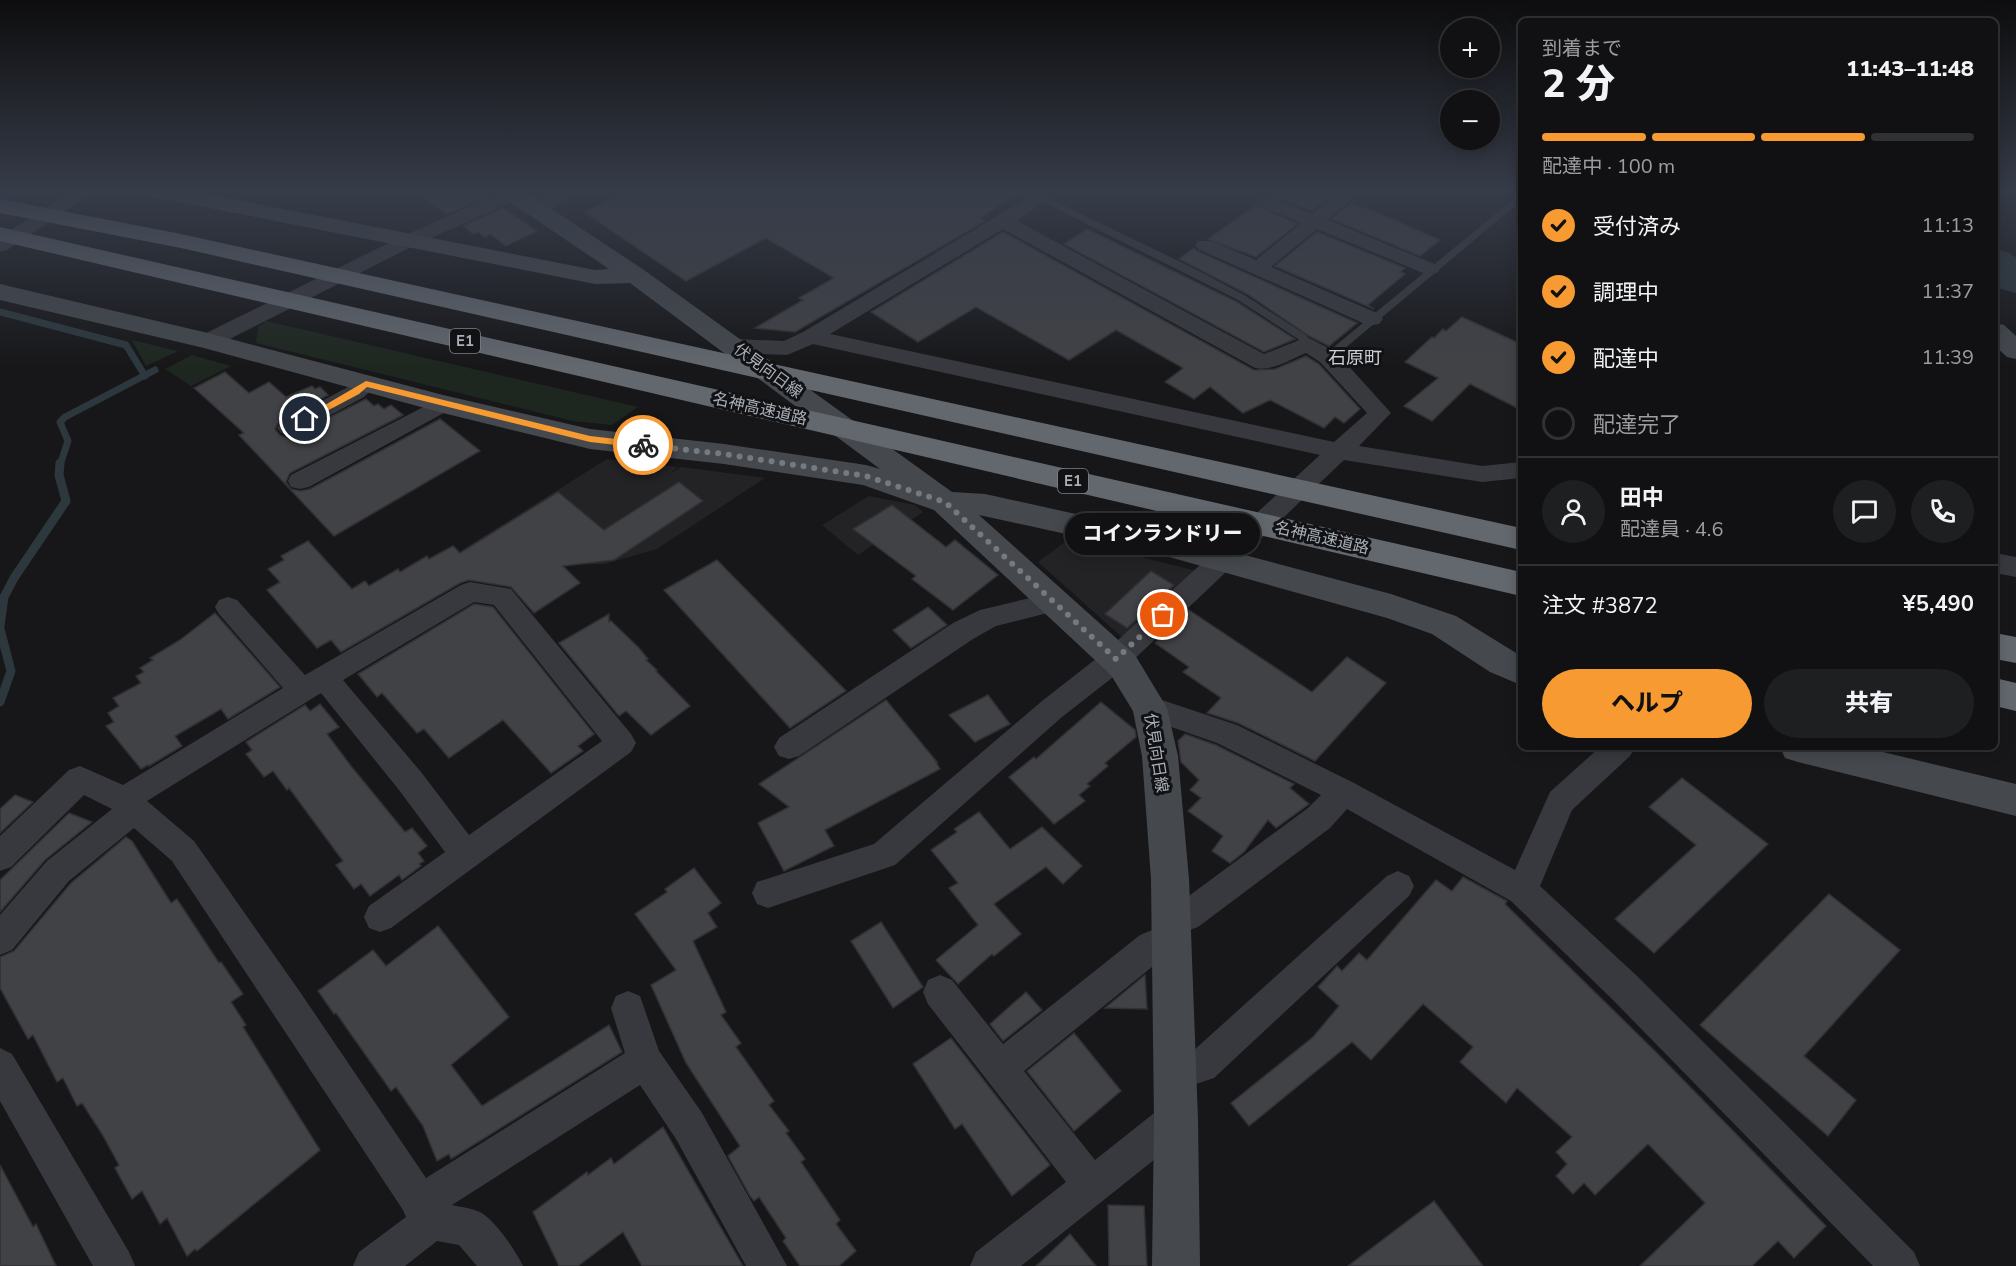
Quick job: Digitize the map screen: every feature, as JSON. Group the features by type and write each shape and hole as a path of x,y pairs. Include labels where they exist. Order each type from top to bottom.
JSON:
{"highway":[{"name":"名神高速道路","path":"70,249 1518,583"},
{"name":"E1","path":"213,249 1518,538"},
{"path":"1998,647 2016,650"},
{"path":"1998,693 2016,697"}],"street":[{"path":"208,341 392,249"},
{"path":"450,249 595,277 635,275"},
{"name":"伏見向日線","path":"596,249 734,346 945,502 1116,659 1150,708 1160,756 1171,932 1176,1119 1176,1266"},
{"path":"734,346 787,348 811,337 957,249"},
{"path":"768,893 884,855 1052,709 1116,659 1380,412 1328,357 1307,344 1263,363 1054,249"},
{"path":"1214,249 1371,319"},
{"path":"1257,268 1280,249"},
{"path":"1382,249 1430,269"},
{"path":"0,292 208,341 443,404 590,439 724,454 866,476 945,502 985,505 1162,544 1391,607 1444,625 1502,662 1518,669"},
{"path":"1998,334 2016,351"},
{"path":"811,337 1339,451 1482,474 1518,470"},
{"path":"289,428 356,392 366,384"},
{"path":"300,481 443,404"},
{"path":"1998,564 2016,567"},
{"path":"0,939 58,872 129,805 313,684 470,592 502,596 621,743 380,917"},
{"path":"789,747 963,631 989,617 1055,602"},
{"path":"228,607 313,684 410,781 467,856"},
{"path":"1150,708 1227,734 1343,792 1522,890 1658,1021 1900,1266"},
{"path":"1522,890 1561,801 1617,750"},
{"path":"1810,750 2016,800"},
{"path":"0,857 80,779 129,805 183,851 286,1001 425,1212 470,1227 503,1266"},
{"path":"1000,1068 1171,932 1187,916 1319,818 1343,792"},
{"path":"1175,1073 1202,1066 1398,886"},
{"path":"940,992 1092,1186"},
{"path":"628,1008 645,1062 689,1126 767,1266"},
{"path":"373,1266 425,1212 645,1062"},
{"path":"0,1066 115,1266"},
{"path":"990,1266 1176,1119"}],"lane":[{"path":"1146,249 1242,298 1302,337 1307,344"},
{"path":"1328,357 1455,249"}],"shaded area":[{"path":"266,321 638,407 612,425 573,421 256,343 258,327"},
{"path":"132,340 178,351 146,366"},
{"path":"192,355 231,366 191,386 165,369"},
{"path":"607,459 678,467 668,475 681,467 765,478 657,549 605,564 544,565 488,573 462,550"},
{"path":"869,496 915,505 923,512 858,555 822,525"},
{"path":"1069,539 1197,571 1123,638 1038,562"}],"building":[{"path":"639,249 745,249 686,281"},
{"path":"785,249 937,249 795,332 755,328 803,300 799,298 834,278"},
{"path":"975,249 1034,249 1254,370 1275,369 1306,356 1319,364 1360,409 1344,423 1335,417 1324,428 1270,400 1243,413 1210,387 1194,399 1165,382 1183,368 1116,330 1069,360 976,307 918,342 871,312"},
{"path":"1073,249 1128,249 1237,302 1295,339 1264,352"},
{"path":"1195,249 1357,323 1329,346 1309,336 1247,294 1179,259"},
{"path":"1235,249 1266,249 1256,257"},
{"path":"1296,249 1359,249 1405,268 1400,272 1405,274 1368,305 1374,309 1275,266"},
{"path":"1404,249 1429,249 1420,256"},
{"path":"1462,317 1518,343 1518,408 1470,384 1432,421 1404,406 1438,378 1405,362 1432,337 1434,338 1443,329 1446,331"},
{"path":"225,372 249,393 269,382 286,397 312,386 315,389 320,387 328,395 279,422 275,429 280,435 288,438 366,399 374,406 378,404 384,409 391,405 403,415 290,473 286,482 291,489 300,491 310,489 440,419 480,451 334,536 239,435 244,433 194,388"},
{"path":"679,482 703,501 614,560 563,566 580,583 534,613 511,587 469,580 341,652 331,640 317,648 267,590 280,582 268,569 284,560 281,556 308,541 352,589 365,581 369,586 398,569 400,572 427,556 429,559 453,546 460,553 558,492 604,530"},
{"path":"892,505 946,547 955,540 998,575 953,610 912,579 916,576 853,529"},
{"path":"717,560 846,691 790,728 664,590"},
{"path":"1151,571 1174,585 1127,628 1105,614"},
{"path":"474,604 493,607 594,734 578,746 583,751 551,773 503,720 449,758 424,729 417,733 382,693 377,697 358,674"},
{"path":"928,607 947,625 911,648 893,630"},
{"path":"1189,610 1312,692 1347,657 1386,683 1315,761 1238,723 1207,713 1221,698 1183,672 1189,667 1155,643"},
{"path":"215,613 280,687 228,719 221,709 175,736 182,746 141,769 106,726 114,722 108,713 119,706 113,698 141,683 136,676 144,672 140,668 153,660 150,658 180,640"},
{"path":"609,614 609,622 611,621 639,648 648,659 646,660 690,706 651,735 626,711 619,716 559,643"},
{"path":"988,695 1010,724 975,742 949,715"},
{"path":"886,700 937,762 940,769 825,830 834,846 784,871 758,823 789,807 759,784"},
{"path":"1101,702 1135,730 1136,737 1105,763 1108,766 1087,784 1090,786 1079,795 1085,801 1054,824 1009,777 1034,757 1036,759"},
{"path":"320,704 339,727 327,734 351,766 405,832 412,828 427,846 418,853 424,861 419,864 421,866 402,880 399,875 370,896 361,884 354,889 336,865 343,861 289,788 287,790 273,771 264,777 246,754 252,750 246,742 305,705 310,711"},
{"path":"1185,734 1216,745 1294,784 1290,788 1309,804 1276,828 1268,820 1244,852 1230,863 1212,851 1223,836 1188,811 1201,798 1190,790 1199,780 1181,762 1178,741"},
{"path":"1682,778 1768,844 1654,953 1615,919 1696,845 1649,807"},
{"path":"15,795 33,802 0,833 0,809"},
{"path":"979,812 1010,849 1042,827 1082,866 1063,884 1046,867 994,904 1021,934 994,956 992,954 958,984 936,960 978,925 949,888 958,883 931,850 957,832 954,829"},
{"path":"69,813 92,822 45,860 0,912 0,880"},
{"path":"126,837 132,841 171,903 177,899 219,963 221,962 243,994 231,1002 246,1025 243,1027 320,1150 197,1251 195,1249 187,1256 167,1218 160,1224 142,1191 132,1199 115,1168 119,1165 102,1134 82,1103 77,1106 63,1078 57,1082 33,1035 28,1039 0,988 0,957 14,951 71,883"},
{"path":"694,868 721,903 708,913 717,927 693,941 726,1012 721,1015 741,1043 736,1047 774,1101 769,1105 789,1131 786,1133 805,1159 801,1162 840,1220 836,1224 856,1251 839,1266 800,1266 783,1241 786,1238 759,1197 754,1201 750,1196 728,1156 740,1146 686,1063 651,985 676,970 635,914 667,892 665,889"},
{"path":"1463,877 1507,901 1505,904 1657,1053 1826,1226 1794,1258 1778,1241 1752,1266 1640,1266 1705,1203 1648,1144 1595,1195 1584,1183 1573,1194 1556,1176 1567,1164 1556,1152 1572,1137 1517,1088 1506,1103 1460,1062 1473,1047 1423,1004 1371,1060 1352,1042 1249,1126 1231,1103 1313,1037 1339,1006 1318,987 1337,966 1342,971 1359,953 1367,960 1436,880 1452,891"},
{"path":"1829,894 1900,950 1804,1056 1856,1100 1828,1136 1700,1025"},
{"path":"881,922 923,987 893,1008 851,941"},
{"path":"438,926 509,1017 451,1065 482,1106 609,1025 622,1052 451,1159 449,1154 437,1161 423,1126 396,1087 391,1091 318,991 373,950 386,966"},
{"path":"1145,975 1147,1009 1105,1008"},
{"path":"1026,992 1042,1010 1003,1041 990,1024"},
{"path":"1074,1033 1121,1091 1074,1131 1027,1071"},
{"path":"951,1038 1050,1165 1012,1196 962,1124 955,1129 913,1064"},
{"path":"663,1127 743,1266 642,1266 623,1232 578,1266 559,1266 533,1212 587,1172 588,1175 611,1158 614,1164"},
{"path":"0,1165 33,1227 36,1224 56,1266 0,1266"},
{"path":"1434,1201 1483,1266 1348,1266"},
{"path":"1108,1205 1144,1206 1147,1266 1109,1266"},
{"path":"1070,1234 1096,1266 1036,1266"}],"waterway":[{"path":"1998,265 2016,280"},
{"path":"0,312 126,345 145,375"},
{"path":"145,375 155,370"},
{"path":"60,465 68,441 60,422 65,417 145,375"},
{"path":"0,626 4,597 14,578 66,501 59,475 60,463"},
{"path":"0,629 11,671 0,702"}],"way so far":[{"path":"643,445 724,454 866,476 945,502 1116,659 1163,615"}],"place":[{"name":"コインランドリー","path":"1163,615"}],"district":[{"name":"石原町","path":"1355,358"}],"route":[{"path":"305,419 356,392 366,384 590,439 643,445"}]}
